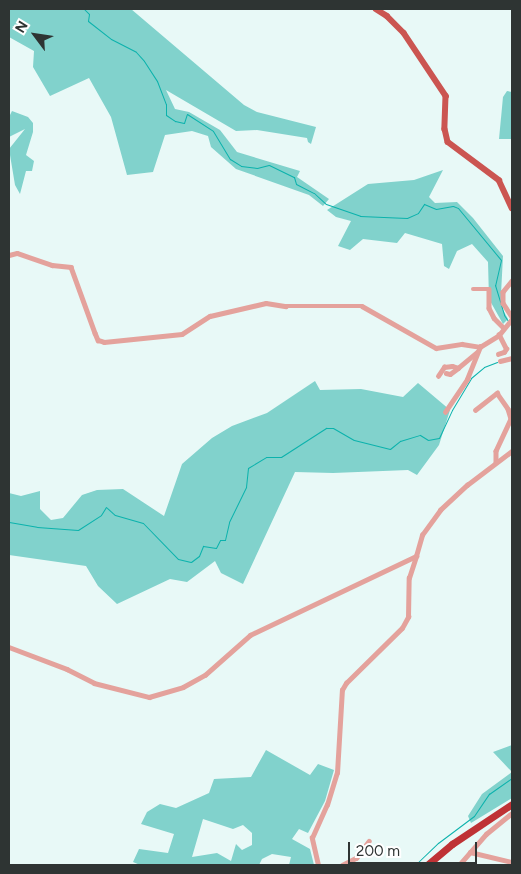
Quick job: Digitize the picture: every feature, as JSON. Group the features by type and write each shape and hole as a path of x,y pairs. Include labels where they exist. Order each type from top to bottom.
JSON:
{"highway":[{"path":"427,865 452,844 512,804"}],"main road":[{"path":"376,9 387,16 404,33 446,96 445,129 448,142 499,180 512,208"}],"street":[{"path":"9,255 17,253 52,265 71,267 98,340 104,342 182,334 210,316 261,303 286,306 362,306 436,348 462,344 479,349"},
{"path":"446,373 450,374 479,349 499,335 512,319 503,303 503,292 512,281"},
{"path":"473,289 489,289 489,308 494,318 506,327"},
{"path":"498,354 506,349 499,335"},
{"path":"445,412 467,380 479,349"},
{"path":"500,361 512,358"},
{"path":"438,376 447,366 458,368"},
{"path":"475,410 497,393 508,409 511,419 496,451 496,462"},
{"path":"318,865 312,838 327,805 337,773 342,690 346,683 402,628 408,617 409,578 422,535 440,510 496,462 512,451"},
{"path":"9,647 94,682 149,697 183,687 205,675 250,635 416,556"},
{"path":"458,865 486,834 512,813"},
{"path":"342,865 356,858 370,841"},
{"path":"470,852 511,863"}],"shaded area":[{"path":"9,9 131,9 244,105 257,112 316,127 311,144 307,138 257,130 236,131 166,90 175,109 189,112 220,130 237,152 300,171 297,177 329,199 323,206 309,195 236,169 211,147 208,136 192,131 165,135 153,172 127,175 111,117 89,78 50,96 33,67 34,51 9,37"},
{"path":"507,91 512,92 512,139 499,139 503,97"},
{"path":"12,111 28,117 33,123 33,132 26,155 34,161 32,171 26,171 20,194 15,185 9,149 25,129 9,137 9,117"},
{"path":"443,170 429,197 435,203 457,202 473,218 503,256 501,294 503,310 508,319 503,324 489,299 488,262 472,244 457,251 449,269 444,266 442,244 405,233 397,243 363,239 350,250 338,246 351,221 336,217 327,210 368,184 414,180"},
{"path":"315,381 320,390 361,389 403,397 418,383 450,410 439,445 417,475 408,470 333,473 295,472 243,584 221,573 215,561 187,582 170,579 117,604 98,586 86,566 9,555 9,493 21,496 40,491 40,509 51,520 63,518 82,495 97,490 123,489 164,516 182,464 212,438 232,426 267,413"},
{"path":"512,745 512,772 493,752"},
{"path":"266,750 310,775 318,764 334,770 325,801 308,833 299,829 292,839 310,849 314,865 289,865 291,857 272,854 262,859 259,865 140,865 133,862 139,849 168,853 174,834 141,824 147,812 160,804 176,808 209,793 214,779 251,777","holes":["203,819 233,829 243,825 252,833 252,845 242,850 236,844 231,861 217,853 192,857"]},
{"path":"512,772 512,798 471,823 468,816 482,794"}],"waterway":[{"path":"84,9 89,14 88,21 111,39 136,52 144,61 157,81 166,104 166,115 175,121 184,123 187,114 213,131 230,159 241,166 257,168 269,165 294,177 296,184 314,193 326,204 360,216 407,218 418,213 424,204 436,209 453,206 458,208 501,260 495,285 504,315 508,321"},
{"path":"9,522 37,527 78,530 101,515 106,507 115,515 143,523 178,559 191,562 199,556 203,546 216,548 220,540 225,540 229,522 246,487 248,468 266,457 281,457 326,428 333,428 354,440 390,449 400,441 420,435 428,440 439,438 452,410 471,378 484,367 497,362"},
{"path":"415,865 438,843 474,816 489,794 512,778"}]}
